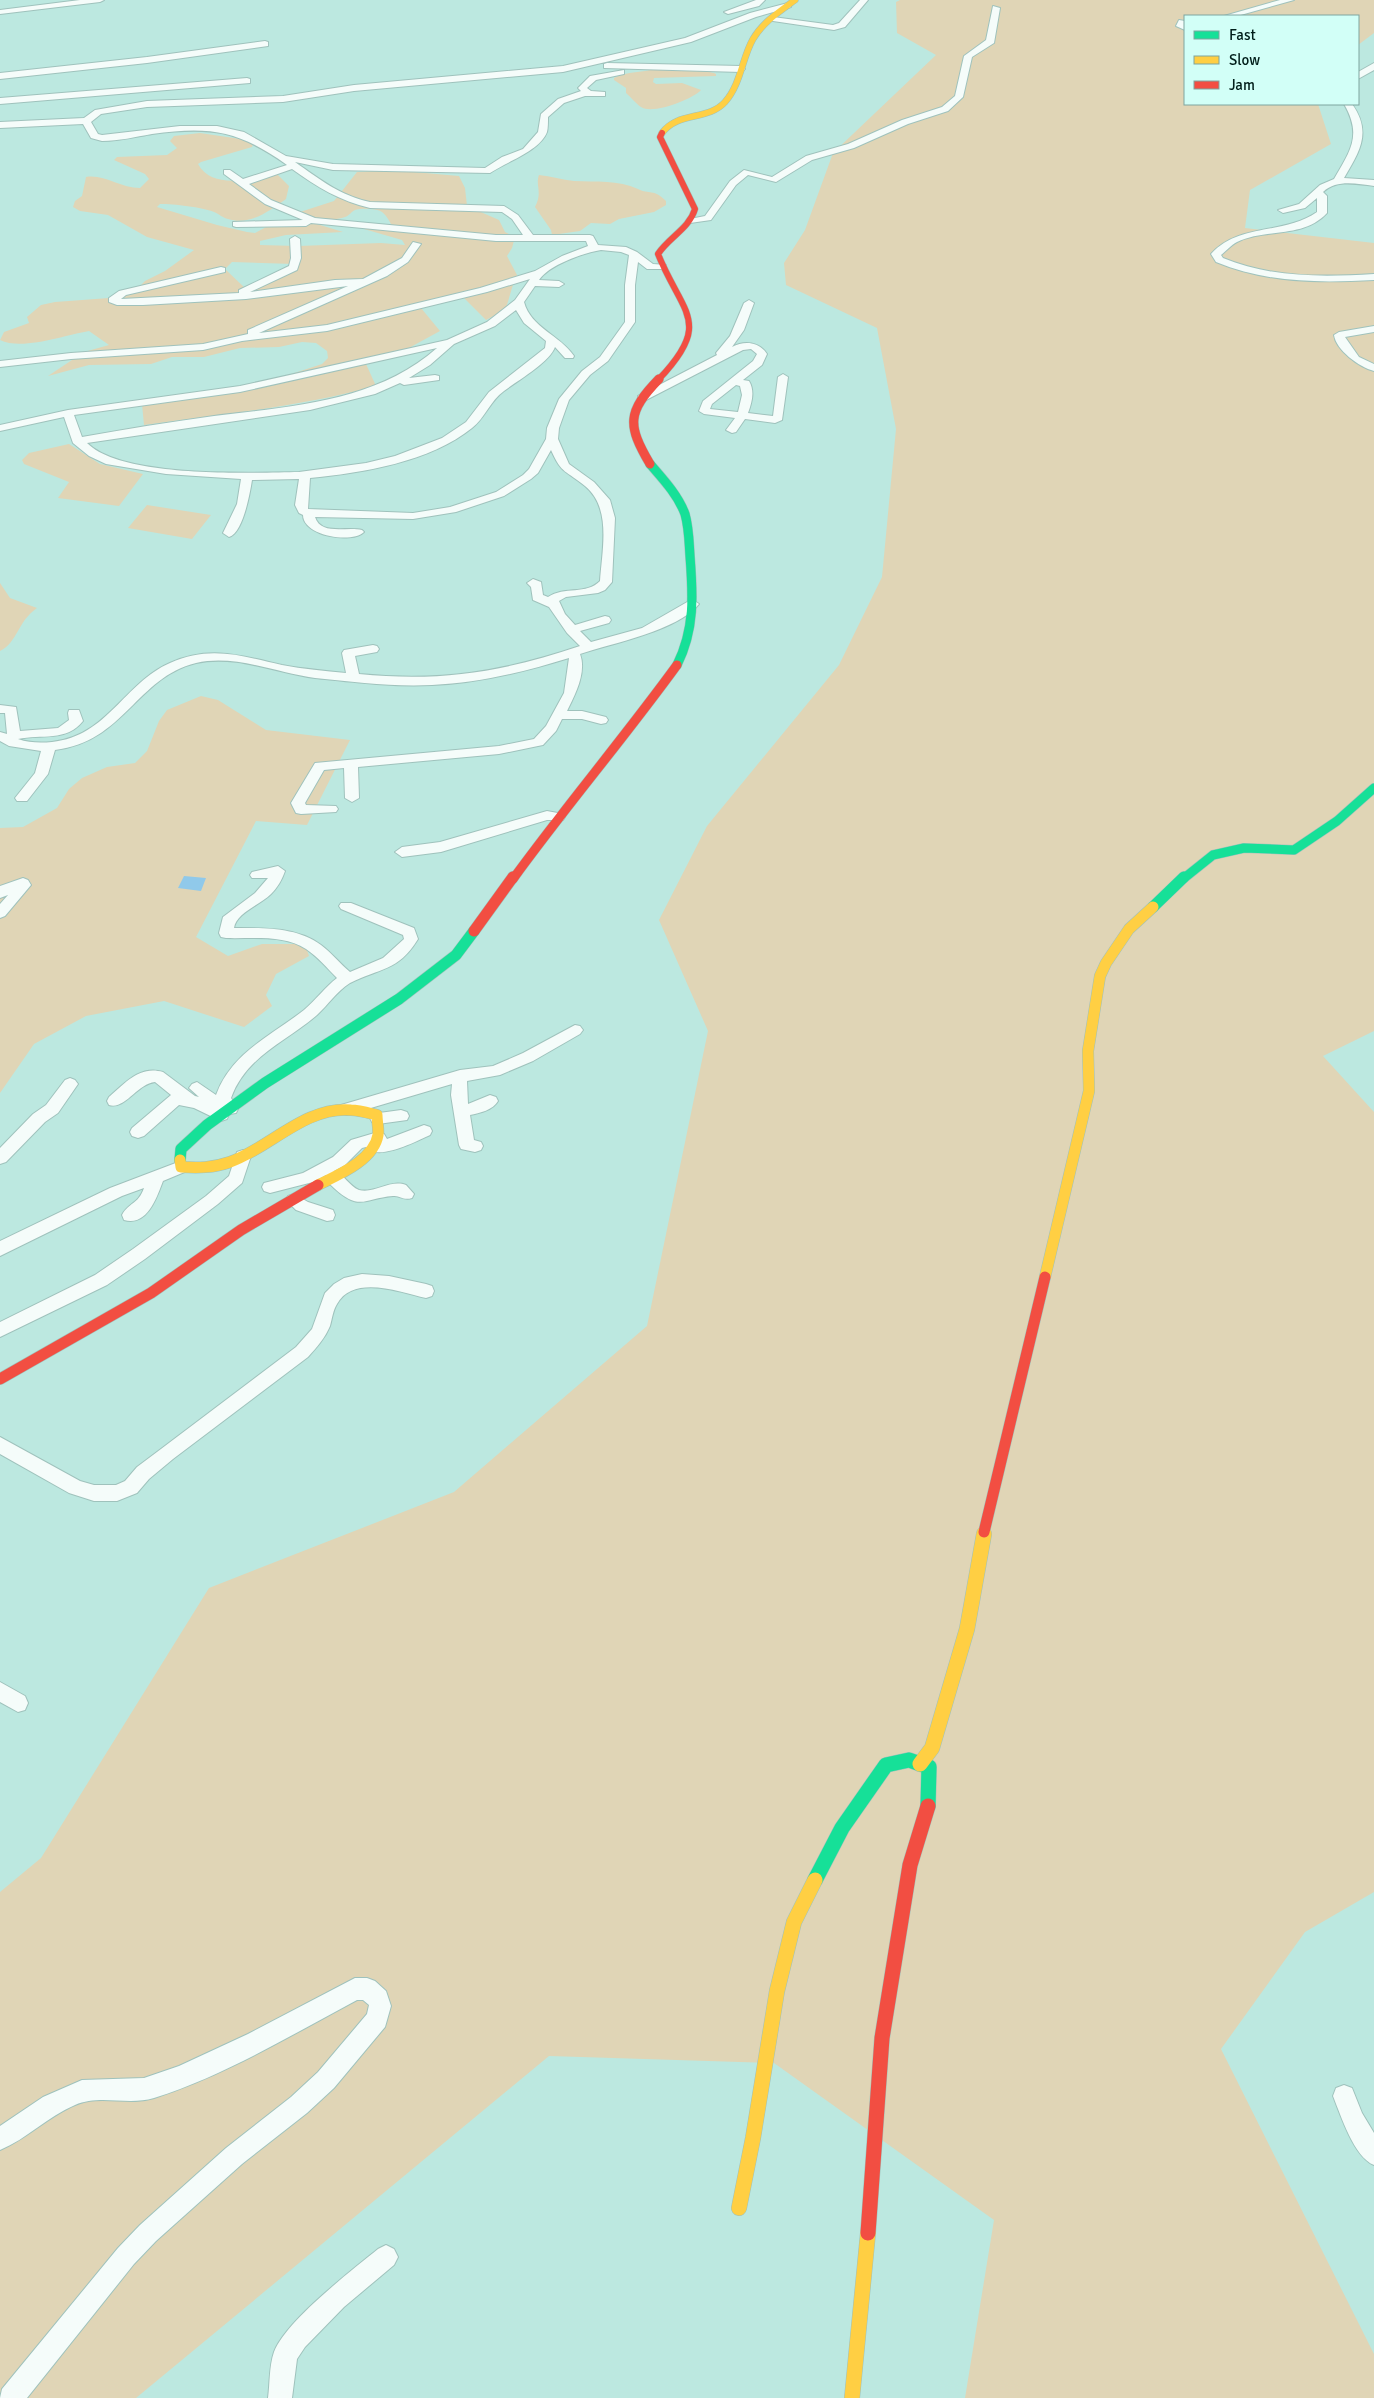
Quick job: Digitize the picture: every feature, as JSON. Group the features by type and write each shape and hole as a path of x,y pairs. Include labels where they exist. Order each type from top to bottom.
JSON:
{"street":[{"path":"0,12 100,0"},
{"path":"728,12 756,4 761,0"},
{"path":"772,19 834,28 842,25 864,0"},
{"path":"1232,15 1290,0"},
{"path":"693,221 695,209 662,143 662,132 672,123 720,107 741,69 757,32 792,3"},
{"path":"0,125 86,120 98,112 147,104 283,99 354,88 552,71 688,40 753,15 792,3"},
{"path":"181,1167 182,1148 190,1138 225,1109 398,999 456,955 558,817 631,728 675,669 686,650 692,627 693,604 692,570 685,515 673,493 638,448 633,432 633,416 642,398 682,351 690,331 691,324 685,308 662,267 658,254 661,246 693,221 708,218 732,183 746,172 772,180 809,158 860,143 905,122 948,108 961,92 968,56 986,43 990,43 996,8"},
{"path":"0,76 147,60 265,44"},
{"path":"578,65 587,68 644,66 741,69"},
{"path":"588,93 582,88 594,78 611,73 632,71 644,66"},
{"path":"1359,75 1374,66"},
{"path":"0,101 247,81"},
{"path":"281,157 333,167 487,171 505,159 526,151 542,133 543,120 546,113 561,101 588,93 602,94"},
{"path":"1338,181 1350,160 1360,130 1358,119 1349,105"},
{"path":"86,120 92,133 102,138 176,129 222,130 248,137 292,166 361,204 490,208 509,211 530,238"},
{"path":"241,183 292,166"},
{"path":"227,172 268,202 291,213 323,223"},
{"path":"1283,210 1302,206 1326,184 1338,181 1374,183"},
{"path":"1318,192 1322,196 1322,213 1315,218 1289,228 1234,240 1216,254 1219,260 1241,269 1314,280 1374,277"},
{"path":"236,224 323,223 496,238 590,238 594,248"},
{"path":"232,297 292,268 296,258 295,239"},
{"path":"242,338 366,282 405,260 416,244"},
{"path":"0,364 71,356 203,346 242,338 306,331 359,321 483,290 539,273 576,253 594,248 613,248 634,254 651,267 662,267"},
{"path":"305,473 303,511 309,513 413,516 460,507 500,494 527,477 534,471 552,439 553,428 564,399 586,372 597,366 612,350 630,322 630,285 634,254"},
{"path":"221,270 128,292 117,296 113,300 117,302 143,302 232,297 335,283 366,282"},
{"path":"0,428 68,413 240,389 450,342 491,324 519,302 539,273"},
{"path":"532,283 559,284"},
{"path":"519,302 522,317 530,325 563,347 569,356"},
{"path":"710,362 733,341 743,325 749,303"},
{"path":"630,311 636,319 634,334"},
{"path":"491,324 530,325"},
{"path":"1374,329 1339,335 1340,341 1352,351 1355,358 1374,368"},
{"path":"68,413 78,441 94,454 106,460 143,469 200,475 247,477 344,470 389,461 441,442 474,422 486,401 546,353 550,348 551,340"},
{"path":"78,441 214,424 314,406 366,394 394,382 430,360 450,342"},
{"path":"642,398 740,347 758,348 762,354 761,358 735,382 707,403 704,411 771,421 778,418 783,377"},
{"path":"394,382 410,383 423,378 435,378"},
{"path":"732,430 741,416 747,387 746,384 735,382"},
{"path":"552,439 564,466 584,479 604,500 609,518 606,582 602,587 592,592 557,595 552,600 552,604"},
{"path":"229,533 243,504 247,477"},
{"path":"309,513 309,520 328,534 358,532"},
{"path":"533,583 537,585 537,597 552,604 571,630 588,647"},
{"path":"557,583 564,586 570,593"},
{"path":"6,738 32,747 49,747 63,746 91,736 115,718 159,674 179,664 195,659 236,658 286,669 387,681 444,682 492,674 573,653 653,628 693,604"},
{"path":"571,630 605,620"},
{"path":"653,628 692,627"},
{"path":"353,676 348,653 373,649"},
{"path":"331,809 300,810 298,803 320,766 349,760 499,750 538,742 559,715 570,694 575,658 573,653"},
{"path":"0,709 10,710 13,723 6,738"},
{"path":"6,738 33,733 59,732 68,729 76,721 74,713"},
{"path":"559,715 582,714 601,720"},
{"path":"13,723 33,733"},
{"path":"22,798 41,774 49,747"},
{"path":"349,760 352,798"},
{"path":"920,1764 932,1748 967,1629 981,1545 1090,1091 1088,1051 1094,1002 1103,970 1130,929 1187,875 1213,855 1244,848 1294,850 1337,821 1374,788"},
{"path":"402,852 441,847 547,815 558,817"},
{"path":"257,876 278,871 276,879 271,886 233,914 228,920 226,933 286,936 302,941 325,957 347,978"},
{"path":"0,893 23,883 24,886 0,913"},
{"path":"225,1109 223,1098 225,1090 240,1068 260,1047 292,1031 347,978 359,976 387,962 402,950 411,939 409,932 403,928 346,906"},
{"path":"0,1249 116,1192 156,1176 181,1167 194,1171 213,1169 243,1156 312,1118 460,1076 495,1071 554,1043 575,1030"},
{"path":"116,1101 141,1078 158,1076 193,1094 208,1106 225,1109"},
{"path":"460,1076 459,1106 462,1111 467,1145 475,1146"},
{"path":"0,1158 40,1118 52,1109 70,1084"},
{"path":"138,1132 176,1099 193,1094"},
{"path":"462,1111 477,1108 490,1101"},
{"path":"0,1379 151,1293 241,1230 334,1177 358,1160 375,1142 378,1118 377,1115 362,1108 342,1110"},
{"path":"378,1118 401,1116"},
{"path":"270,1187 307,1178 339,1161 357,1144 375,1142 384,1146 403,1142 424,1131"},
{"path":"0,1330 101,1280 139,1254 212,1200 236,1179 243,1156"},
{"path":"130,1215 146,1203 156,1176"},
{"path":"334,1177 351,1193 361,1196 394,1188 400,1189 406,1194"},
{"path":"294,1200 309,1210 320,1211 327,1215"},
{"path":"0,1445 75,1487 94,1493 117,1492 131,1487 143,1473 167,1454 302,1352 319,1330 331,1299 341,1289 356,1281 366,1281 426,1291"},
{"path":"0,1691 18,1703"},
{"path":"738,2208 753,2138 777,1991 794,1922 842,1828 886,1765 909,1760 929,1767 928,1806 910,1865 882,2038 872,2187 852,2398"},
{"path":"0,2139 68,2096 81,2091 110,2088 136,2090 151,2088 202,2069 355,1989 367,1989 378,1999 380,2006 377,2019 326,2080 300,2105 234,2156 148,2233 126,2256 12,2398"},
{"path":"1344,2096 1354,2121 1374,2154"},
{"path":"280,2398 285,2355 297,2339 336,2299 386,2257"}],"shaded area":[{"path":"900,0 1374,0 1374,33 1359,44 1359,15 1184,15 1184,105 1318,105 1331,144 1250,190 1245,228 1374,243 1374,1031 1323,1056 1374,1112 1374,1892 1305,1932 1221,2049 1374,2354 1374,2398 965,2398 994,2220 774,2063 549,2056 136,2398 0,2398 0,1892 41,1858 209,1588 454,1492 647,1326 708,1031 659,920 707,826 839,665 882,577 896,429 877,328 786,285 784,263 805,230 833,153 936,55 897,33 896,2"},
{"path":"658,68 706,72 716,74 716,76 654,78 653,82 656,84 682,83 701,90 690,98 663,108 654,109 639,106 626,93 626,88 614,80 614,78 624,74"},
{"path":"200,133 254,141 252,147 198,164 213,178 223,180 245,180 277,174 289,186 286,199 259,216 244,221 224,218 209,210 195,207 160,204 157,207 247,232 255,233 270,225 317,224 343,232 286,235 260,241 260,245 298,246 381,243 405,245 402,240 364,229 373,225 391,224 380,211 357,209 348,216 328,219 309,217 300,212 334,201 357,172 391,170 459,176 465,188 467,206 499,220 505,232 515,237 512,248 507,256 517,275 505,310 486,320 462,296 421,308 440,331 407,349 366,364 376,386 319,399 260,409 144,425 142,404 258,385 322,364 328,358 327,351 316,343 302,342 279,347 240,348 204,357 172,357 151,364 89,365 48,376 84,352 109,345 89,331 20,344 0,340 4,332 29,323 27,317 41,305 55,302 109,298 138,288 145,281 165,271 194,250 147,237 108,215 80,211 73,207 75,201 82,196 86,177 99,177 126,186 140,188 149,179 145,174 114,160 117,157 167,155 177,148 170,141 174,136","holes":["232,262 294,264 246,289 225,269"]},
{"path":"539,175 574,181 623,184 642,191 658,194 666,201 666,205 654,212 619,219 610,224 591,223 580,231 552,235 551,230 535,207 539,193"},
{"path":"69,444 100,464 143,474 119,506 58,498 69,482 24,464 22,460 29,453"},
{"path":"147,505 211,515 192,539 128,528"},
{"path":"0,583 10,598 37,608 25,619 11,642 0,651"},
{"path":"201,696 218,700 266,730 350,740 307,825 256,821 196,937 228,956 262,944 305,944 309,956 276,974 266,995 272,1006 244,1027 164,1001 86,1016 34,1044 0,1093 0,828 23,827 57,808 69,789 82,778 107,767 135,763 147,751 159,721 167,710"}],"water":[{"path":"184,876 206,878 201,891 178,888"}],"traffic: fast":[{"path":"650,464 678,501 685,515 688,531 693,612 688,639 677,665"},
{"path":"1153,907 1187,875 1213,855 1244,848 1294,850 1337,821 1374,788"},
{"path":"180,1160 181,1149 207,1125 265,1083 399,999 456,955 474,931"},
{"path":"815,1880 842,1828 886,1765 909,1760 929,1767 928,1806"}],"traffic: slow":[{"path":"662,133 674,121 710,111 718,108 725,102 735,86 748,49 757,32 770,19 795,0"},
{"path":"1045,1277 1089,1091 1088,1051 1100,976 1106,963 1129,929 1153,907"},
{"path":"180,1160 181,1167 206,1169 231,1162 254,1151 300,1123 325,1113 350,1109 377,1115 378,1137 373,1147 352,1166 318,1185"},
{"path":"920,1764 932,1748 967,1629 984,1532"},
{"path":"739,2208 753,2138 777,1991 794,1922 815,1880"},
{"path":"852,2398 868,2233"}],"traffic: jam":[{"path":"650,464 636,440 633,420 638,404 648,389 675,362 686,346 691,327 683,301 658,254 667,242 689,223 695,209 660,137 662,133"},
{"path":"474,931 558,817 637,720 677,665"},
{"path":"0,1379 151,1293 241,1230 318,1185"},
{"path":"984,1532 1045,1277"},
{"path":"868,2233 882,2038 910,1865 928,1806"}]}
